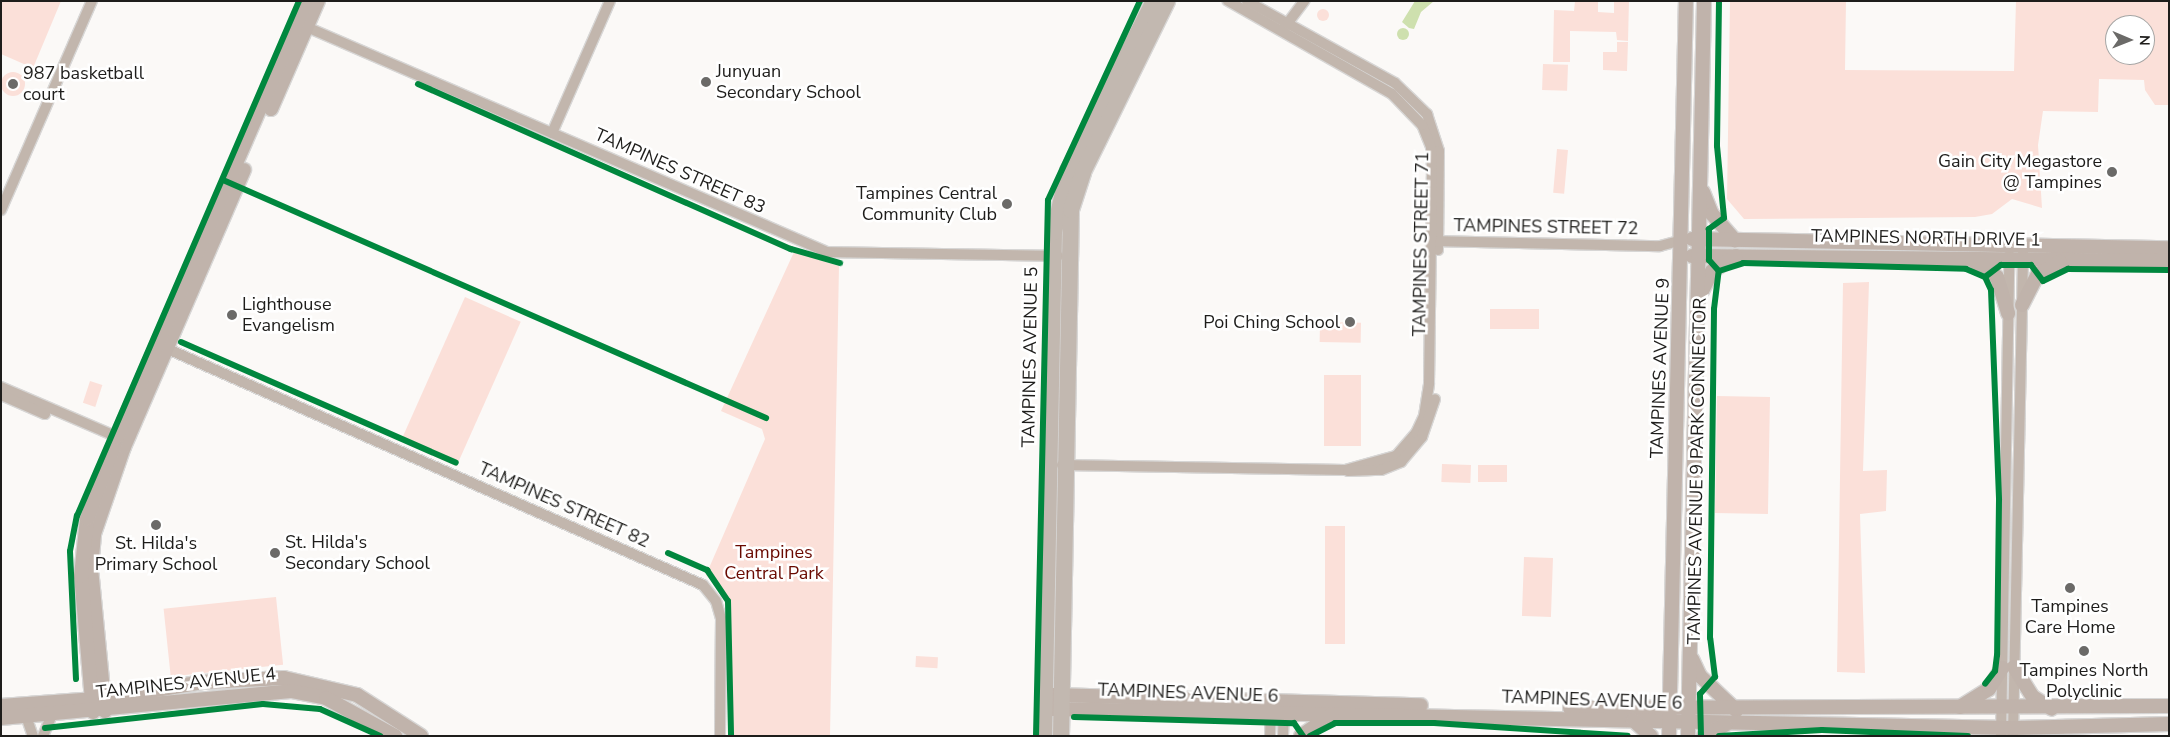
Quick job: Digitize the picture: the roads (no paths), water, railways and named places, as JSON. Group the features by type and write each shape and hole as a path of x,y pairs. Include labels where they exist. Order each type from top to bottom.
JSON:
{"main road":[{"name":"TAMPINES AVENUE 5","path":"1044,736 1051,256 1068,171 1154,1"},
{"path":"1061,736 1071,210 1083,172 1167,1"}],"street":[{"path":"1,194 85,1"},
{"path":"1,210 92,1"},
{"path":"303,25 307,1"},
{"path":"99,705 81,549 121,442 303,25 318,1"},
{"path":"552,133 610,1"},
{"name":"TAMPINES STREET 71","path":"1228,1 1285,28"},
{"name":"TAMPINES STREET 71","path":"1048,465 1345,470 1396,456 1416,433 1424,416 1435,241 1431,148 1414,112 1392,94 1285,28 1247,1"},
{"path":"1285,28 1304,1"},
{"name":"TAMPINES AVENUE 9","path":"1669,723 1683,240 1686,1"},
{"name":"TAMPINES AVENUE 9","path":"1689,723 1700,296 1704,1"},
{"name":"TAMPINES STREET 83","path":"303,25 828,252 1069,256"},
{"path":"1700,186 1712,214 1735,240"},
{"name":"TAMPINES NORTH DRIVE 1","path":"1683,240 1735,240 2016,253 2084,254 2169,261"},
{"name":"TAMPINES STREET 72","path":"1435,241 1660,246 1683,240"},
{"name":"TAMPINES STREET 72","path":"1660,246 1682,256"},
{"name":"TAMPINES NORTH DRIVE 1","path":"1682,256 1970,258 2016,253 2068,260 2084,254 2169,248"},
{"path":"2007,732 2022,305 2016,253"},
{"path":"2016,253 2008,313 2008,667 2033,697 2052,709"},
{"path":"1700,296 1712,271 1739,255"},
{"path":"1970,258 1997,277 2008,313"},
{"path":"2022,305 2038,274 2068,260"},
{"name":"TAMPINES STREET 82","path":"163,347 703,585 716,601 721,618 720,736"},
{"path":"1,387 121,442"},
{"path":"1,395 121,442"},
{"path":"1690,656 1700,676 1736,710"},
{"path":"1957,708 1989,689 2008,667"},
{"name":"TAMPINES AVENUE 4","path":"1,718 52,715 203,682 298,679 357,695 421,736"},
{"name":"TAMPINES AVENUE 4","path":"1,706 99,705 291,691 326,698 395,736"},
{"name":"TAMPINES AVENUE 6","path":"1045,702 1669,723 1728,723 2007,732 2047,732 2169,724"},
{"name":"TAMPINES AVENUE 6","path":"1689,723 1736,710 2052,709 2169,706"},
{"path":"1270,736 1278,709"},
{"path":"1278,709 1284,736"},
{"name":"TAMPINES AVENUE 6","path":"1278,709 1331,715 1633,720 1669,723"},
{"path":"43,736 52,715"},
{"path":"1300,736 1331,715"},
{"path":"26,716 34,736"},
{"path":"1633,720 1651,736"},
{"path":"1704,736 1728,723"}],"place":[{"name":"Junyuan Secondary School","path":"706,82"},
{"name":"987 basketball court","path":"13,84"},
{"name":"Gain City Megastore @ Tampines","path":"2112,172"},
{"name":"Tampines Central Community Club","path":"1007,204"},
{"name":"Lighthouse Evangelism","path":"232,315"},
{"name":"Poi Ching School","path":"1350,322"},
{"name":"St. Hilda's Primary School","path":"156,525"},
{"name":"St. Hilda's Secondary School","path":"275,553"},
{"name":"Tampines Care Home","path":"2070,588"},
{"name":"Tampines North Polyclinic","path":"2084,651"}],"park label":[{"name":"Tampines Central Park","path":"774,563"}]}
